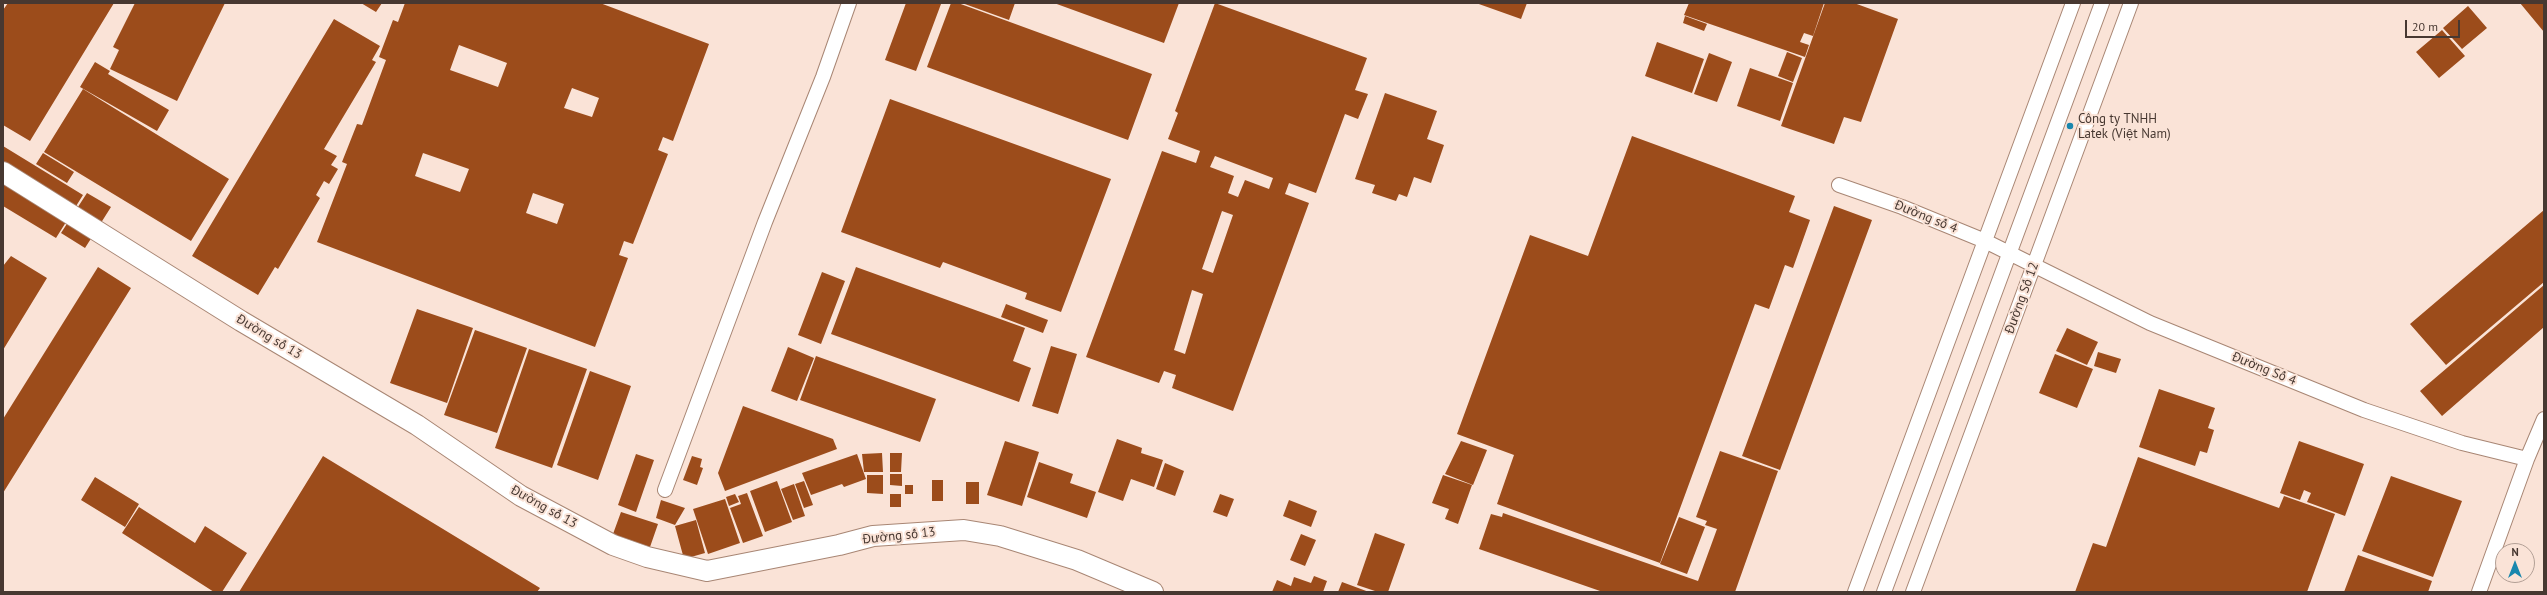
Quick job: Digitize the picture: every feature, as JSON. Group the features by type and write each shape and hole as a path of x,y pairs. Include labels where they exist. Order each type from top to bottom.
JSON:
{"street":[{"path":"665,490 764,222 823,77 850,3"},
{"path":"1855,592 2073,3"},
{"name":"Đường Số 12","path":"1884,592 2102,3"},
{"name":"Đường Số 12","path":"1913,592 2131,3"},
{"name":"Đường số 13","path":"3,172 241,321 417,425 521,496 614,545 640,555 707,571 839,545 873,536 964,530 1000,536 1070,558 1153,592"},
{"name":"Đường số 4","path":"1839,185 1902,207 2011,252"},
{"name":"Đường Số 4","path":"2011,252 2034,266 2150,323 2364,410 2462,443 2527,459"},
{"path":"2479,592 2527,459 2544,419"}],"building":[{"path":"8,3 114,3 30,141 3,125 3,10"},
{"path":"135,3 225,3 177,101 110,69 119,50 113,47"},
{"path":"361,3 382,3 376,12"},
{"path":"405,3 600,3 709,44 673,141 663,137 658,150 668,154 633,244 624,241 619,255 628,258 595,347 317,242 347,164 342,162 357,124 362,125 386,60 379,57 393,20 398,22","holes":["459,45 507,63 498,87 450,70","572,88 599,98 592,117 564,108","423,153 469,169 460,192 415,176","533,193 564,204 557,224 526,213"]},
{"path":"906,3 941,4 916,71 885,60"},
{"path":"951,3 958,3 1152,74 1128,140 927,67"},
{"path":"962,3 1015,3 1009,20"},
{"path":"1054,3 1179,3 1164,43"},
{"path":"1215,3 1367,58 1355,90 1368,94 1358,119 1345,114 1316,193 1289,183 1285,194 1309,203 1233,411 1172,388 1176,375 1164,371 1159,383 1086,357 1162,151 1196,163 1200,151 1168,139 1178,113 1175,111","holes":["1215,156 1273,178 1269,189 1245,180 1238,197 1228,193 1234,176 1210,167","1222,211 1233,215 1213,273 1202,269","1192,290 1203,294 1185,354 1174,350"]},
{"path":"1476,3 1527,3 1521,19"},
{"path":"1689,3 1824,3 1813,36 1804,33 1800,42 1809,45 1805,57 1684,15"},
{"path":"1825,3 1854,3 1898,19 1861,122 1844,117 1834,144 1781,126"},
{"path":"2520,3 2544,3 2544,32"},
{"path":"2468,6 2487,28 2462,49 2443,28"},
{"path":"1685,16 1707,24 1704,31 1683,23"},
{"path":"334,19 380,46 372,60 376,62 324,149 337,156 331,165 338,169 329,184 324,181 316,195 320,198 278,269 275,267 258,295 192,256"},
{"path":"2442,30 2465,56 2439,78 2416,52"},
{"path":"1657,42 1704,59 1692,93 1645,76"},
{"path":"1787,52 1802,58 1793,82 1778,76"},
{"path":"1709,53 1732,62 1717,102 1694,94"},
{"path":"95,62 110,71 108,74 169,110 157,131 80,87"},
{"path":"1750,68 1793,83 1780,121 1737,106"},
{"path":"83,89 229,179 191,241 44,152"},
{"path":"1385,93 1437,111 1427,139 1444,145 1431,183 1414,177 1407,197 1399,194 1396,201 1372,193 1375,185 1355,179"},
{"path":"890,99 1111,179 1061,312 1025,299 1027,293 943,262 940,268 841,232"},
{"path":"1632,136 1795,196 1789,212 1810,220 1793,268 1785,265 1769,309 1755,304 1660,563 1497,504 1514,455 1457,434 1530,235 1588,256"},
{"path":"3,146 83,195 56,238 3,206"},
{"path":"43,153 74,172 67,183 36,164"},
{"path":"87,193 111,207 85,248 61,233"},
{"path":"1834,206 1872,220 1780,470 1742,456"},
{"path":"2544,210 2544,282 2446,365 2410,324"},
{"path":"11,256 47,278 3,350 3,266"},
{"path":"98,267 131,288 3,493 3,419"},
{"path":"856,267 1025,328 1013,361 1031,368 1019,402 831,334"},
{"path":"822,272 845,281 821,344 798,335"},
{"path":"2544,285 2544,327 2442,416 2420,391"},
{"path":"1006,304 1048,320 1043,333 1001,317"},
{"path":"417,309 473,328 447,403 390,383"},
{"path":"2067,328 2098,342 2087,365 2056,351"},
{"path":"475,330 527,348 497,433 444,415"},
{"path":"1051,346 1077,354 1058,414 1032,406"},
{"path":"788,347 814,358 797,401 771,391"},
{"path":"529,349 587,369 552,468 495,448"},
{"path":"2098,352 2121,359 2116,373 2094,366"},
{"path":"2055,354 2093,369 2077,408 2039,393"},
{"path":"816,356 936,399 920,442 800,400"},
{"path":"590,371 631,386 598,480 557,465"},
{"path":"2159,389 2215,408 2208,428 2214,430 2207,453 2200,451 2195,466 2139,447"},
{"path":"743,406 833,439 837,449 725,491 718,473"},
{"path":"1117,439 1142,448 1141,453 1163,460 1154,487 1131,479 1123,501 1098,492"},
{"path":"1005,441 1039,452 1022,506 987,495"},
{"path":"1461,441 1487,450 1473,485 1445,474"},
{"path":"2299,441 2364,464 2345,516 2307,502 2311,493 2304,490 2300,500 2280,493"},
{"path":"1720,451 1778,471 1735,592 1603,592 1479,549 1491,514 1502,517 1503,513 1698,581 1717,529 1705,525 1707,521 1696,517"},
{"path":"882,453 883,472 864,472 862,454"},
{"path":"890,453 902,453 901,472 890,472"},
{"path":"636,454 654,460 636,512 618,505"},
{"path":"857,454 866,479 844,487 842,484 811,495 802,473"},
{"path":"323,456 540,588 537,592 239,592"},
{"path":"692,456 702,459 700,467 703,468 697,485 683,480"},
{"path":"2138,457 2279,508 2284,496 2335,514 2307,592 2075,592 2093,543 2106,547"},
{"path":"1039,462 1073,474 1070,483 1096,492 1087,518 1027,497"},
{"path":"1165,463 1184,471 1175,496 1156,489"},
{"path":"890,474 902,474 902,486 890,485"},
{"path":"867,475 883,475 883,494 867,493"},
{"path":"1443,475 1472,485 1458,524 1445,519 1449,509 1432,503"},
{"path":"2391,476 2462,501 2433,577 2362,551"},
{"path":"95,477 139,504 125,527 81,500"},
{"path":"932,480 943,480 943,501 932,501"},
{"path":"777,481 792,522 765,532 750,491"},
{"path":"804,481 813,505 804,508 795,484"},
{"path":"966,482 979,482 979,504 966,504"},
{"path":"794,484 805,516 793,520 781,489"},
{"path":"905,485 913,485 913,494 905,494"},
{"path":"747,493 763,536 743,543 730,508 741,504 738,496"},
{"path":"735,494 739,502 729,506 726,497"},
{"path":"890,494 901,494 901,507 890,507"},
{"path":"1220,494 1234,499 1227,517 1213,512"},
{"path":"725,499 740,543 708,554 693,509"},
{"path":"661,500 685,508 675,525 656,518"},
{"path":"1289,500 1317,511 1311,527 1283,516"},
{"path":"139,507 195,543 205,526 247,553 222,592 214,592 122,533"},
{"path":"621,512 658,524 650,547 613,534"},
{"path":"1679,517 1705,527 1687,574 1660,564"},
{"path":"696,520 705,553 684,559 675,526"},
{"path":"1375,533 1405,544 1388,592 1378,592 1357,585"},
{"path":"1301,534 1316,540 1305,566 1290,560"},
{"path":"2358,555 2432,581 2428,592 2344,592"},
{"path":"1314,576 1327,581 1323,592 1272,592 1277,580 1291,586 1294,577 1311,583"},
{"path":"1342,582 1369,592 1338,592"}],"place":[{"name":"Công ty TNHH Latek (Việt Nam)","path":"2070,126"}]}
